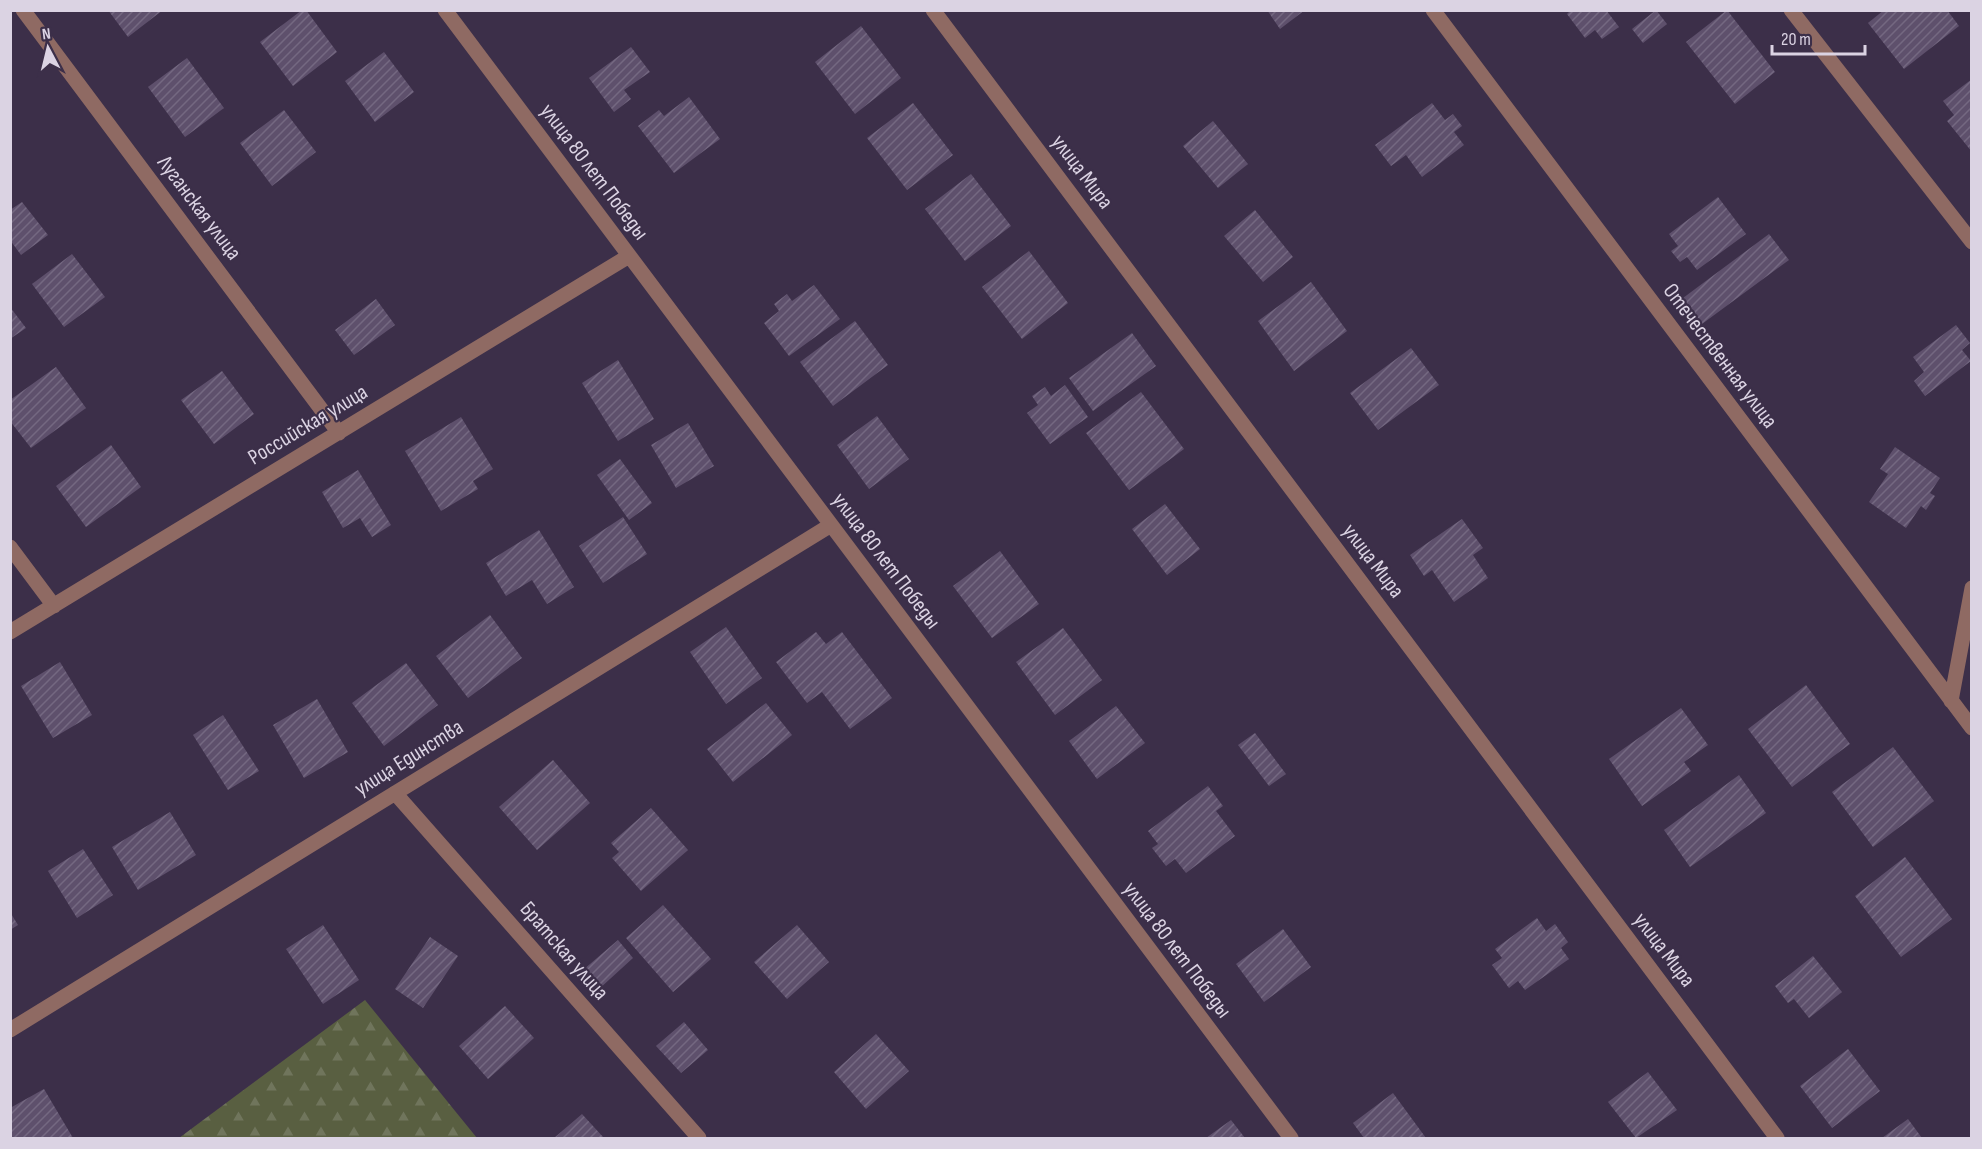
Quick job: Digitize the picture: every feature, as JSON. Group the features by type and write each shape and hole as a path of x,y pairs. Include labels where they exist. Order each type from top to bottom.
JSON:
{"street":[{"name":"Луганская улица","path":"23,10 339,432"},
{"name":"улица 80 лет Победы","path":"445,10 1290,1138"},
{"name":"улица Мира","path":"933,10 1777,1138"},
{"name":"Отечественная улица","path":"1433,10 1971,728"},
{"path":"1791,10 1971,242"},
{"name":"Российская улица","path":"10,632 629,256"},
{"name":"улица Единства","path":"10,1030 831,525"},
{"path":"10,547 54,606"},
{"path":"1951,701 1971,588"},
{"name":"Братская улица","path":"395,793 699,1138"}],"green space":[{"path":"365,1000 477,1138 179,1138"}],"building":[{"path":"108,10 163,10 128,37"},
{"path":"302,10 306,10 337,52 293,86 260,42"},
{"path":"1267,10 1305,10 1280,29"},
{"path":"1571,10 1606,10 1619,27 1602,39 1595,30 1585,38 1567,14"},
{"path":"1656,10 1667,24 1643,43 1632,29"},
{"path":"1727,10 1775,72 1735,104 1686,42"},
{"path":"1884,10 1947,10 1959,26 1904,69 1868,23"},
{"path":"861,26 901,78 855,114 815,62"},
{"path":"631,47 650,72 624,90 631,99 614,112 589,78"},
{"path":"384,52 414,92 375,122 345,81"},
{"path":"187,58 224,108 185,137 148,87"},
{"path":"1972,79 1972,152 1947,121 1954,115 1943,101"},
{"path":"689,97 720,139 674,173 638,126 659,110 664,116"},
{"path":"913,103 953,155 907,190 867,138"},
{"path":"1432,103 1445,120 1453,114 1462,126 1454,132 1464,145 1422,177 1406,155 1391,166 1375,145"},
{"path":"284,110 316,152 272,186 240,143"},
{"path":"1213,121 1248,164 1218,188 1183,146"},
{"path":"971,174 1011,226 965,261 925,209"},
{"path":"1718,197 1746,234 1697,270 1687,257 1680,262 1671,251 1678,246 1669,234"},
{"path":"22,202 48,235 21,255 10,240 10,210"},
{"path":"1255,210 1293,257 1263,282 1224,236"},
{"path":"1769,234 1789,260 1702,324 1683,298"},
{"path":"1029,251 1068,303 1022,339 982,287"},
{"path":"72,254 105,297 64,327 32,284"},
{"path":"1311,282 1347,331 1294,371 1258,321"},
{"path":"814,285 840,319 789,356 764,323 779,311 774,304 787,294 792,301"},
{"path":"376,299 395,325 354,355 335,330"},
{"path":"10,307 26,328 10,339"},
{"path":"855,321 888,365 833,406 800,362"},
{"path":"1956,325 1970,343 1962,350 1971,361 1925,396 1914,381 1924,372 1913,357"},
{"path":"1132,333 1156,366 1093,411 1069,378"},
{"path":"1411,348 1439,385 1378,430 1350,393"},
{"path":"618,360 654,419 618,441 582,383"},
{"path":"56,367 86,408 31,448 10,421 10,400"},
{"path":"222,371 254,414 214,444 181,400"},
{"path":"1065,385 1088,417 1050,444 1027,413 1038,405 1032,396 1045,387 1051,396"},
{"path":"1141,392 1184,449 1129,490 1086,433"},
{"path":"877,416 909,459 869,489 837,445"},
{"path":"461,417 493,469 473,481 478,489 441,511 405,451"},
{"path":"688,423 714,466 676,488 651,445"},
{"path":"111,445 141,487 86,527 56,486"},
{"path":"1895,447 1940,478 1930,493 1935,496 1926,510 1921,506 1906,528 1869,502 1888,474 1880,469"},
{"path":"620,459 652,503 629,520 597,475"},
{"path":"358,470 391,525 372,537 360,518 343,528 322,492"},
{"path":"1165,504 1200,549 1167,575 1132,529"},
{"path":"623,517 647,554 603,583 579,546"},
{"path":"1462,519 1483,548 1473,555 1488,578 1454,602 1432,570 1424,576 1410,555"},
{"path":"539,530 574,587 547,604 532,580 506,596 486,563"},
{"path":"1000,551 1039,604 992,638 953,586"},
{"path":"490,615 522,658 468,698 436,656"},
{"path":"726,627 762,678 726,704 690,652"},
{"path":"1063,628 1102,680 1055,715 1016,662"},
{"path":"816,632 826,644 842,632 892,698 850,729 822,692 807,703 776,662"},
{"path":"60,662 92,715 53,738 21,686"},
{"path":"406,663 438,705 384,746 352,703"},
{"path":"1806,685 1850,744 1792,787 1748,729"},
{"path":"317,699 348,752 304,778 273,725"},
{"path":"766,703 792,735 733,782 707,749"},
{"path":"1116,706 1145,743 1097,779 1069,741"},
{"path":"1681,708 1708,745 1684,762 1691,771 1642,806 1609,759"},
{"path":"223,715 259,771 228,790 193,735"},
{"path":"1255,733 1286,774 1269,786 1238,745"},
{"path":"1893,747 1934,801 1873,847 1832,792"},
{"path":"553,760 590,803 537,850 499,807"},
{"path":"1739,775 1766,813 1690,867 1664,830"},
{"path":"1208,786 1223,806 1216,811 1235,836 1186,873 1175,859 1166,866 1152,848 1158,844 1148,831"},
{"path":"651,808 688,850 641,891 612,858 619,852 611,843"},
{"path":"170,812 196,855 138,890 112,847"},
{"path":"83,849 113,895 77,918 48,871"},
{"path":"1905,857 1952,919 1901,957 1855,896"},
{"path":"663,905 711,959 673,992 626,938"},
{"path":"10,912 18,925 10,930"},
{"path":"1537,918 1546,931 1555,924 1568,942 1561,948 1569,959 1525,990 1518,981 1509,988 1492,965 1502,958 1495,949"},
{"path":"323,925 359,980 323,1004 286,949"},
{"path":"797,925 829,962 787,999 754,962"},
{"path":"1283,929 1311,967 1264,1002 1236,964"},
{"path":"430,937 458,956 423,1008 395,989"},
{"path":"618,940 633,958 599,989 583,970"},
{"path":"1813,956 1842,992 1809,1018 1794,999 1788,1003 1775,986"},
{"path":"505,1006 534,1038 488,1079 459,1046"},
{"path":"684,1022 708,1050 681,1073 656,1046"},
{"path":"876,1034 909,1071 866,1109 834,1072"},
{"path":"1848,1049 1880,1091 1832,1128 1800,1086"},
{"path":"1648,1072 1677,1110 1636,1138 1608,1102"},
{"path":"44,1089 73,1138 13,1138 10,1134 10,1108"},
{"path":"1393,1093 1426,1138 1364,1138 1353,1123"},
{"path":"582,1114 604,1138 554,1138"},
{"path":"1908,1119 1922,1138 1882,1138"},
{"path":"1231,1120 1245,1138 1206,1138"}]}
